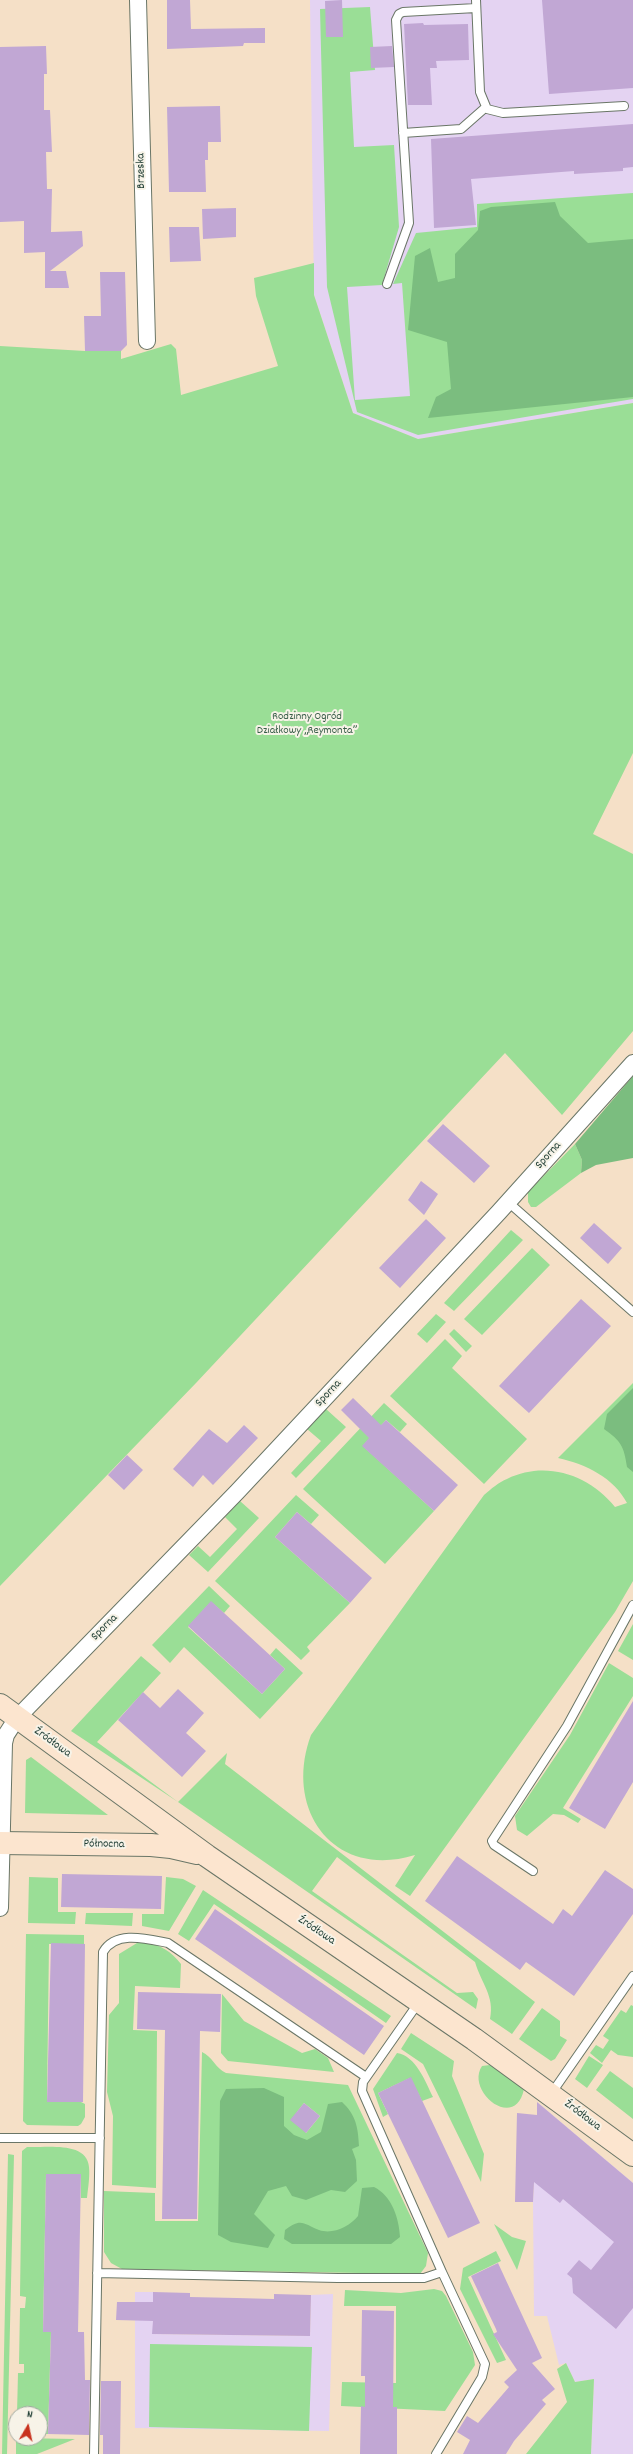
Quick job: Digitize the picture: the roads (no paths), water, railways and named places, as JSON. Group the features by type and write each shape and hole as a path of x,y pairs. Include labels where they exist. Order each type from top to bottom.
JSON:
{"street":[{"name":"Brzeska","path":"138,0 146,341"},
{"name":"Sporna","path":"0,1908 4,1743 6,1735 17,1718 205,1526 508,1202 633,1063"},
{"name":"Źródłowa","path":"0,1705 207,1856 420,2001 551,2094 633,2155"},
{"name":"Północna","path":"1,1843 150,1845 171,1847 207,1856"}],"lane":[{"path":"387,284 409,223 397,16 404,12 476,4 480,92 486,106 495,112 503,113 624,106"},
{"path":"403,133 461,129 486,106"},
{"path":"508,1202 633,1312"},
{"path":"533,1871 494,1845 492,1841 567,1726 633,1605"},
{"path":"94,2454 103,1952 109,1943 118,1940 140,1938 168,1943 366,2077"},
{"path":"551,2094 633,1976"},
{"path":"420,2001 366,2077 363,2082 362,2092 442,2272 485,2364 482,2377 436,2454"},
{"path":"0,2138 100,2138"},
{"path":"97,2273 338,2278 424,2278 442,2272"}],"park label":[{"name":"Rodzinny Ogród Działkowy „Reymonta”","path":"307,724"}]}
